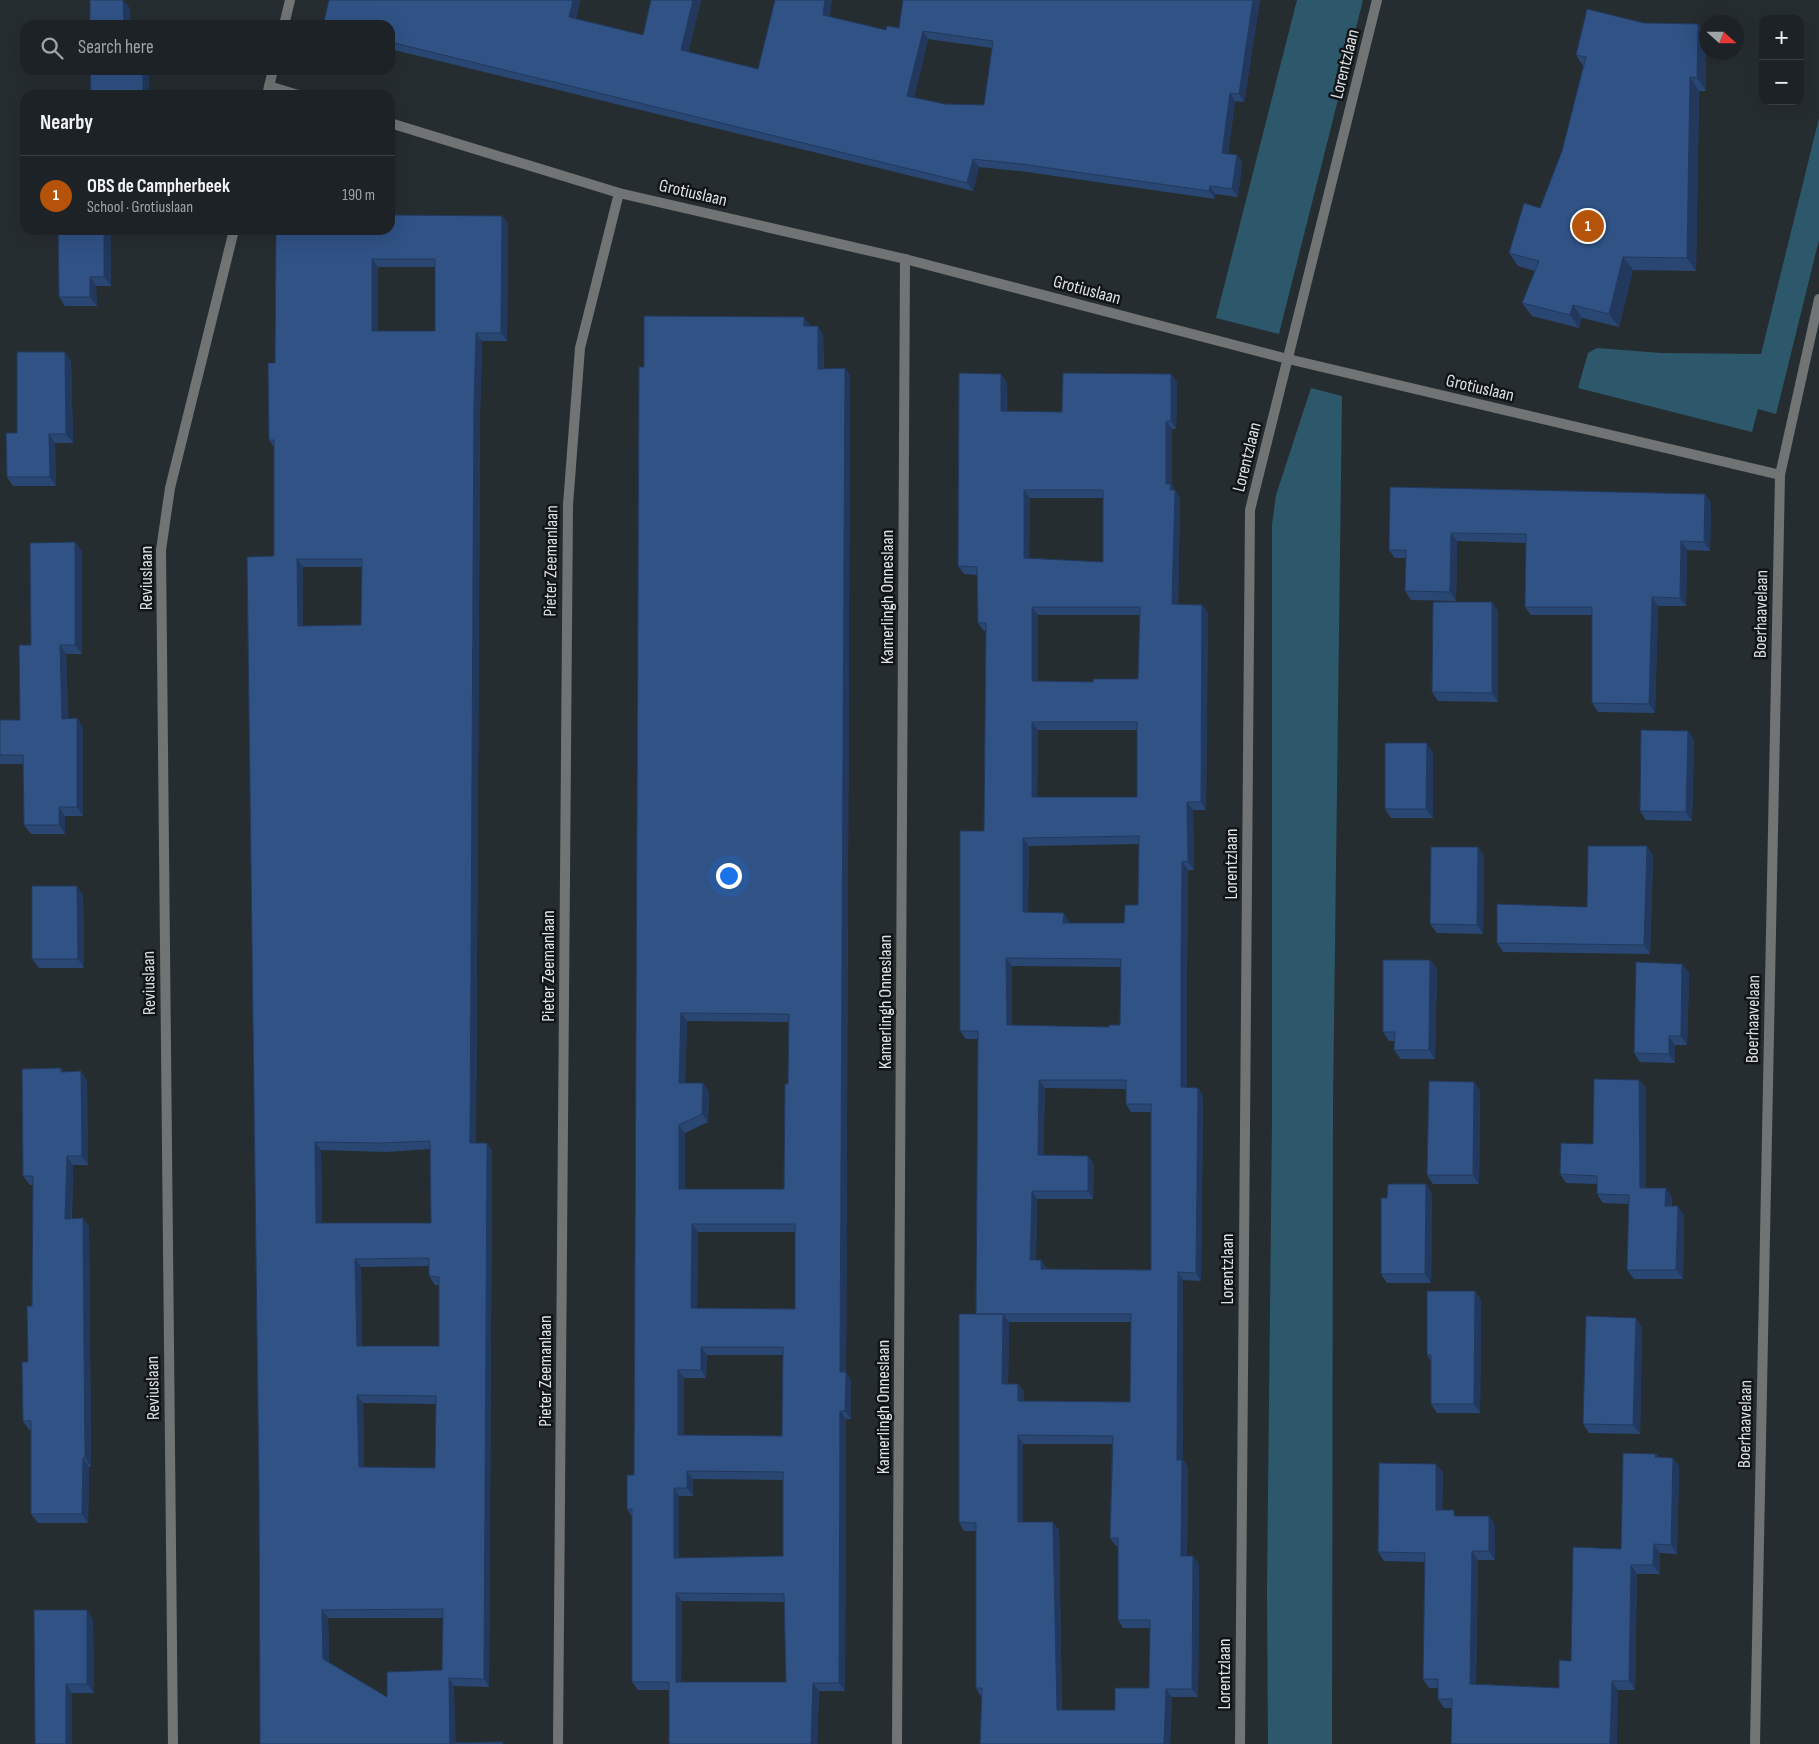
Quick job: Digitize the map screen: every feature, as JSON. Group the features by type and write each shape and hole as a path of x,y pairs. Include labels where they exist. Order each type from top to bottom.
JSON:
{"street":[{"path":"285,20 290,0"},
{"name":"Lorentzlaan","path":"1240,1744 1250,510 1377,0"},
{"path":"268,90 272,75"},
{"name":"Grotiuslaan","path":"395,125 619,193 905,259 1288,359 1780,475"},
{"name":"Pieter Zeemanlaan","path":"558,1744 568,505 580,348 619,193"},
{"name":"Reviuslaan","path":"173,1744 161,550 170,488 233,235"},
{"name":"Kamerlingh Onneslaan","path":"897,1744 905,259"},
{"name":"Boerhaavelaan","path":"1755,1744 1780,475 1819,299"}],"shaded area":[{"path":"1297,0 1363,0 1279,334 1216,318"},
{"path":"1819,118 1819,240 1776,414 1758,409 1752,432 1578,388 1588,353 1597,348 1661,353 1761,354"},
{"path":"1311,388 1342,396 1333,1101 1332,1744 1268,1744 1267,1591 1272,1124 1272,525 1276,495"}],"building":[{"path":"90,0 123,0 124,20 90,20"},
{"path":"329,0 573,0 569,17 643,35 651,0 693,0 681,50 758,69 775,0 825,0 823,15 886,30 887,26 899,28 903,0 1253,0 1239,94 1230,93 1222,153 1237,155 1232,189 1210,186 1209,191 973,159 967,183 395,43 395,20 324,20","holes":["923,31 993,41 984,105 945,104 907,96"]},
{"path":"1587,9 1644,23 1698,24 1697,78 1690,77 1687,258 1623,257 1609,314 1573,305 1570,315 1522,303 1539,261 1509,253 1524,203 1540,208 1562,151 1586,57 1576,55"},
{"path":"90,75 143,75 143,90 91,90"},
{"path":"395,215 502,216 501,333 476,333 474,405 470,1143 487,1143 484,1679 449,1678 450,1743 503,1742 503,1744 260,1744 259,1489 247,557 274,556 274,440 269,440 268,363 275,363 276,235 395,235","holes":["372,259 435,259 435,331 372,331","297,559 362,559 361,625 298,626","430,1141 431,1223 316,1223 315,1142 380,1143","429,1258 429,1276 439,1277 439,1346 357,1346 355,1259","357,1395 436,1396 435,1468 359,1467","443,1609 442,1670 387,1672 387,1697 323,1659 322,1610"]},
{"path":"58,235 104,235 104,277 90,277 90,297 59,297"},
{"path":"644,316 804,317 804,326 818,326 818,369 845,368 840,1372 846,1372 845,1411 840,1411 839,1683 813,1683 811,1744 669,1744 669,1682 632,1682 632,1509 627,1509 627,1475 634,1475 639,367 644,367","holes":["681,1013 789,1014 788,1084 785,1084 784,1189 679,1189 679,1125 702,1114 703,1083 679,1083","692,1224 795,1224 795,1309 691,1308","701,1347 783,1347 782,1436 678,1435 678,1370 701,1370","687,1471 783,1472 783,1556 674,1558 674,1488 687,1488","676,1593 784,1594 786,1682 676,1682"]},
{"path":"17,352 65,352 66,434 49,434 50,477 7,477 6,433 17,433"},
{"path":"959,373 1001,374 1001,411 1062,412 1063,373 1171,374 1171,421 1166,421 1166,484 1171,484 1170,490 1175,490 1172,604 1202,605 1201,802 1187,802 1188,862 1182,861 1181,1087 1198,1088 1196,1273 1178,1272 1177,1460 1182,1460 1181,1556 1193,1556 1192,1689 1166,1689 1164,1744 980,1744 982,1688 976,1688 976,1523 959,1522 959,1314 976,1314 978,1031 960,1031 960,831 984,831 986,623 978,623 977,567 958,566","holes":["1024,490 1103,490 1103,562 1024,558","1032,607 1140,607 1138,679 1093,679 1093,682 1032,681","1032,722 1137,722 1137,797 1032,797","1139,836 1138,905 1125,905 1124,923 1063,923 1064,913 1023,912 1023,838","1006,958 1121,959 1120,1025 1109,1025 1109,1027 1007,1025","1039,1080 1126,1080 1126,1104 1151,1104 1151,1270 1041,1269 1041,1260 1030,1260 1032,1191 1088,1191 1088,1156 1038,1155","1003,1314 1131,1314 1130,1402 1018,1401 1018,1384 1002,1384","1018,1435 1113,1436 1110,1538 1118,1538 1118,1620 1150,1620 1149,1688 1115,1688 1115,1710 1057,1710 1053,1522 1018,1522"]},
{"path":"1390,487 1705,494 1704,542 1681,541 1680,598 1652,597 1649,704 1592,703 1592,607 1525,607 1526,534 1451,533 1450,592 1405,591 1406,550 1389,550"},
{"path":"75,542 75,645 60,645 62,719 77,718 77,807 59,807 59,825 24,825 23,755 0,755 0,720 20,720 19,645 31,645 30,543"},
{"path":"1433,602 1492,602 1492,693 1432,692"},
{"path":"1641,730 1688,731 1686,812 1640,811"},
{"path":"1385,743 1427,743 1426,809 1385,809"},
{"path":"1588,846 1647,846 1644,945 1497,943 1497,904 1587,907"},
{"path":"1431,847 1478,847 1477,925 1430,924"},
{"path":"32,886 77,886 78,959 32,959"},
{"path":"1383,960 1430,960 1429,1050 1394,1050 1395,1032 1383,1032"},
{"path":"1636,962 1682,964 1681,1036 1669,1036 1669,1054 1634,1053"},
{"path":"61,1068 61,1072 81,1071 82,1156 67,1156 65,1219 83,1218 85,1458 83,1458 82,1514 31,1514 31,1421 23,1421 22,1362 28,1362 27,1306 32,1306 33,1176 23,1176 22,1069"},
{"path":"1594,1079 1639,1080 1640,1188 1666,1188 1665,1206 1678,1206 1676,1270 1627,1270 1629,1195 1597,1194 1597,1176 1560,1174 1561,1143 1593,1144"},
{"path":"1429,1081 1474,1082 1473,1175 1427,1175"},
{"path":"1388,1184 1426,1184 1425,1274 1381,1274 1381,1198 1387,1198"},
{"path":"1427,1291 1475,1291 1474,1404 1431,1404 1431,1355 1427,1355"},
{"path":"1586,1316 1636,1318 1633,1425 1583,1424"},
{"path":"1623,1453 1656,1454 1655,1457 1673,1458 1671,1545 1654,1544 1653,1565 1631,1565 1629,1681 1612,1681 1610,1744 1451,1744 1452,1699 1438,1699 1438,1679 1423,1679 1425,1553 1378,1552 1379,1463 1436,1464 1436,1510 1454,1510 1454,1516 1489,1516 1489,1551 1472,1551 1470,1684 1559,1688 1559,1660 1571,1661 1573,1547 1621,1549"},
{"path":"34,1610 87,1610 87,1684 66,1684 66,1744 35,1744"}],"place":[{"name":"OBS de Campherbeek","path":"1588,226"}]}
